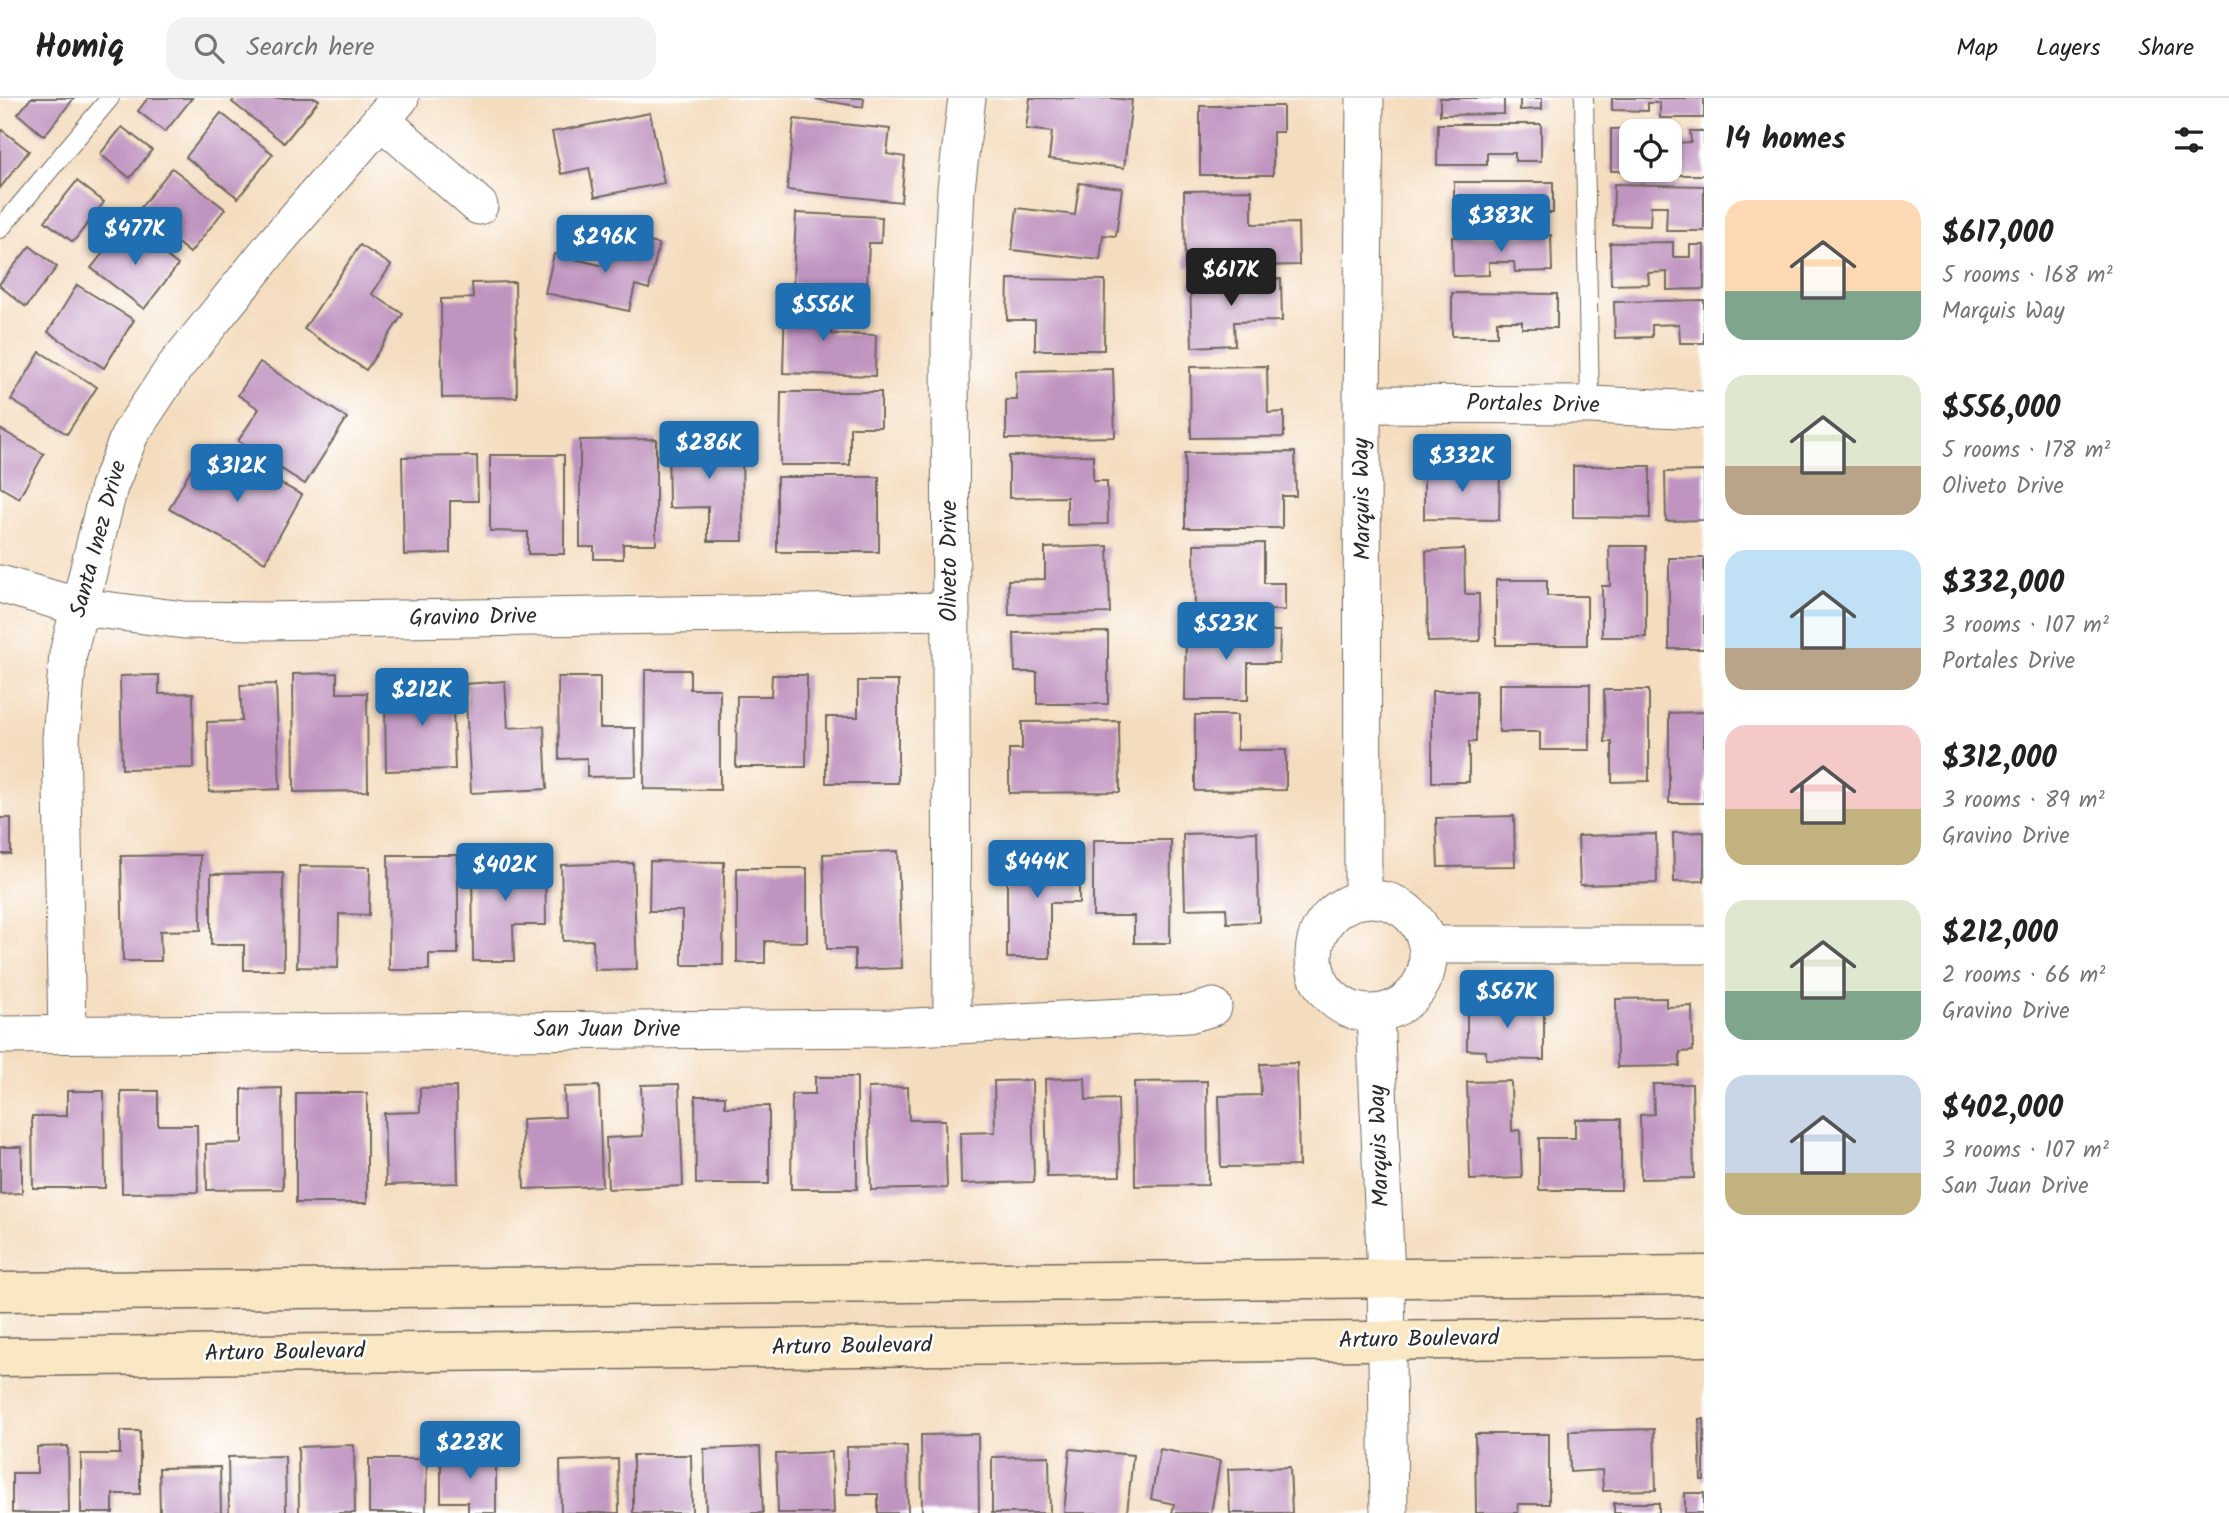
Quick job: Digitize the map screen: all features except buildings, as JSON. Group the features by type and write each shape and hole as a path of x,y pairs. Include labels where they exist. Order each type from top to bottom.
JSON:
{"street":[{"name":"Oliveto Drive","path":"952,1026 950,323 956,188 967,98"},
{"name":"Marquis Way","path":"1363,900 1362,404 1365,98"},
{"path":"391,109 479,206"},
{"name":"Santa Inez Drive","path":"67,1034 61,739 68,654 109,487 130,434 182,358 275,243 391,109"},
{"name":"Portales Drive","path":"1362,404 1590,405 1704,410"},
{"name":"Gravino Drive","path":"0,584 80,607 184,620 951,611"},
{"path":"1363,900 1377,900 1404,909 1419,925 1428,945 1428,965 1422,983 1410,998 1394,1009 1375,1013 1363,1013 1339,1004 1322,986 1314,962 1314,950 1322,926 1340,908 1363,900"},
{"path":"1428,945 1704,945"},
{"name":"San Juan Drive","path":"0,1035 891,1028 1189,1014 1213,1007"},
{"name":"Marquis Way","path":"1375,1013 1386,1279 1389,1513"},
{"path":"0,1292 1704,1275"},
{"name":"Arturo Boulevard","path":"0,1357 1704,1337"}],"lane":[{"path":"0,229 110,98"},
{"path":"1584,98 1590,405"}]}
